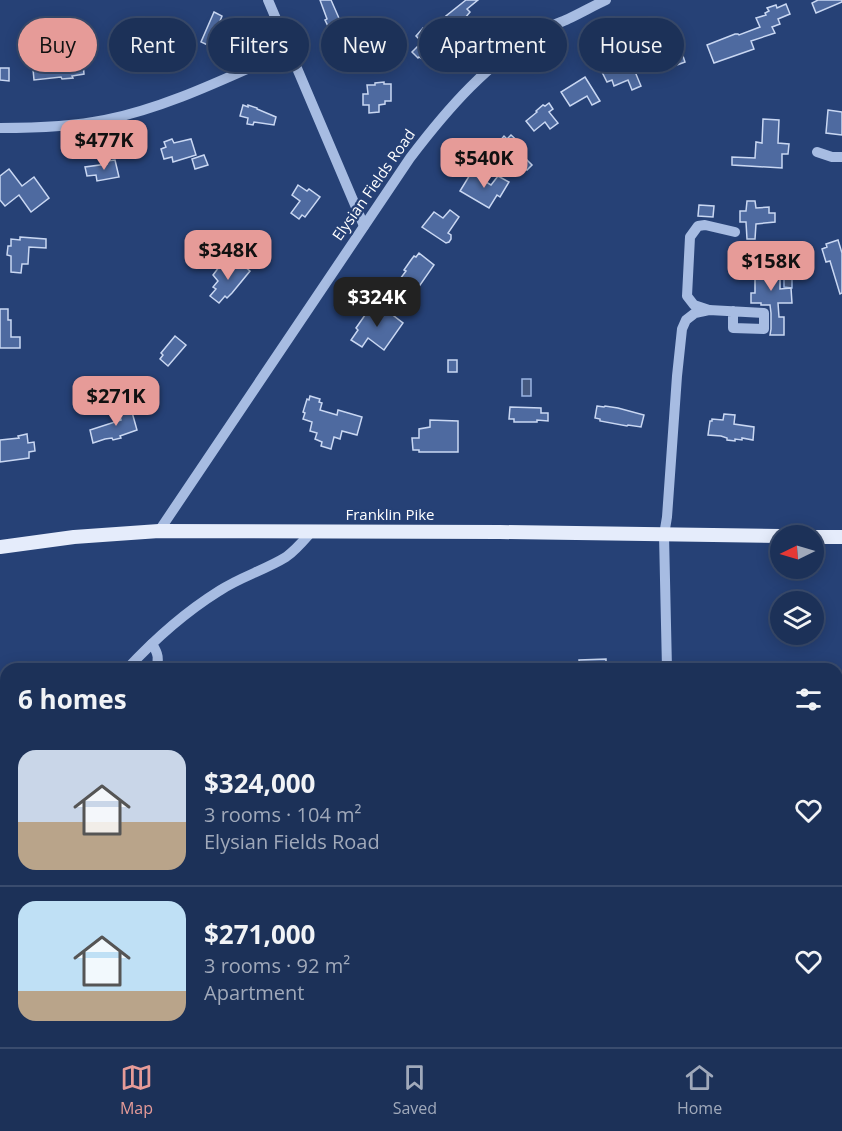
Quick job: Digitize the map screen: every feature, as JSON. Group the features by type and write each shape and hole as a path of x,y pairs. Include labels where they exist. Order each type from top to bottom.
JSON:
{"main road":[{"name":"Franklin Pike","path":"0,547 74,537 159,531 770,536"},
{"path":"824,537 842,537"}],"street":[{"path":"268,0 276,18"},
{"name":"Elysian Fields Road","path":"159,531 425,138 481,76 515,47 545,28 606,0"},
{"path":"0,128 40,128 106,120 133,113 239,72"},
{"path":"299,72 364,226"},
{"path":"817,152 831,157 842,157"},
{"path":"667,663 664,535 676,376 682,329 686,320 690,237 698,226 705,225 735,232"},
{"path":"687,296 694,305 709,310"},
{"path":"686,320 695,313 709,310 734,311"},
{"path":"133,663 178,622 219,591 285,558 312,531"},
{"path":"152,644 158,656 158,663"}],"water":[{"path":"784,269 792,269 792,288 784,287"},
{"path":"522,379 531,379 531,396 522,396"}],"building":[{"path":"320,0 331,0 339,18 327,18"},
{"path":"466,0 478,0 467,9 470,12 465,18 447,18 446,16"},
{"path":"818,0 842,0 842,2 816,13 812,3"},
{"path":"786,4 790,14 778,19 780,24 772,27 775,33 751,41 754,49 714,63 707,45 760,27 756,18 766,15 765,13 769,11 767,8 776,5 777,8"},
{"path":"214,12 222,16 221,18 211,18"},
{"path":"208,26 208,45 201,42"},
{"path":"419,45 418,58 412,52"},
{"path":"0,68 9,68 9,81 0,80"},
{"path":"33,72 84,72 84,74 72,76 73,78 34,80"},
{"path":"602,72 635,72 641,86 632,90 628,80 614,86 612,80 607,82"},
{"path":"585,77 600,101 592,105 587,96 570,106 561,92"},
{"path":"384,82 384,84 391,84 391,101 385,101 385,104 379,105 379,112 369,113 369,105 363,105 363,94 368,94 367,85"},
{"path":"549,103 553,109 549,112 558,123 550,129 545,122 534,131 526,121 543,105"},
{"path":"243,105 257,108 276,117 274,125 254,122 253,125 247,124 248,118 240,116"},
{"path":"828,110 842,112 842,135 826,133"},
{"path":"763,119 779,120 778,143 789,144 788,154 782,154 782,168 732,165 732,157 755,158 756,142 762,143"},
{"path":"511,135 521,144 519,145 526,154 525,158 532,165 527,170 518,166 508,156 501,164 492,155 495,151 493,149 504,136 507,139"},
{"path":"172,139 174,143 191,139 196,155 173,162 172,157 164,159 161,149 166,147 164,142"},
{"path":"204,155 208,165 195,169 192,159"},
{"path":"115,160 119,177 97,181 96,175 87,176 85,167 107,164 107,161"},
{"path":"9,169 22,186 34,177 49,198 31,212 19,195 5,206 0,200 0,176"},
{"path":"471,173 491,185 498,176 509,182 500,197 497,195 489,208 460,191"},
{"path":"298,185 320,197 305,217 302,215 299,219 291,213 300,201 292,195"},
{"path":"747,201 755,201 756,208 769,207 769,213 775,213 775,222 756,224 755,239 747,239 746,222 740,222 740,211 746,211"},
{"path":"699,205 714,206 713,217 698,216"},
{"path":"450,210 459,217 448,233 451,239 446,243 422,227 434,212 443,218"},
{"path":"20,237 46,239 46,248 29,247 28,264 22,264 21,273 11,272 11,256 7,255 8,246 11,246 11,239 20,240"},
{"path":"838,240 842,253 842,293 840,294 830,261 826,262 822,249 827,247 826,244"},
{"path":"784,250 801,253 801,264 784,263"},
{"path":"419,253 434,265 418,288 414,285 412,288 400,279 411,260"},
{"path":"761,257 770,257 770,263 780,263 780,289 791,288 792,303 778,303 779,317 784,317 784,335 770,335 770,305 751,303 751,293 755,293 755,263 761,262"},
{"path":"239,262 250,271 232,293 227,298 225,296 219,303 210,296 216,289 213,287 218,281 213,275 219,267 228,270 233,264 235,267"},
{"path":"372,305 381,312 386,310 403,323 384,350 368,338 362,347 351,340 358,330 356,328"},
{"path":"0,309 8,309 8,320 11,320 11,337 20,337 20,348 0,348"},
{"path":"175,336 186,345 168,366 160,359 163,355 161,353"},
{"path":"448,360 457,360 457,372 448,372"},
{"path":"310,396 320,399 319,402 322,403 320,410 337,415 338,410 362,417 357,435 342,431 340,439 334,437 331,449 321,446 322,442 315,439 317,433 310,431 312,422 303,419 305,413 303,412"},
{"path":"130,405 137,430 120,436 121,438 105,439 93,443 90,430 121,420 118,408"},
{"path":"597,406 618,408 644,415 641,427 600,421 595,418"},
{"path":"510,407 541,408 541,413 548,413 548,421 514,422 514,419 509,419"},
{"path":"724,414 735,415 734,424 754,427 753,440 742,438 742,440 735,439 735,441 721,436 708,435 710,421 712,419 723,420"},
{"path":"430,420 458,421 458,452 413,450 412,438 419,438 419,429 430,427"},
{"path":"27,434 28,443 34,442 35,451 29,452 29,458 0,462 0,440 19,438 18,436"},
{"path":"606,659 606,663 579,663 579,660"},
{"path":"750,662 791,662 791,663"}]}
